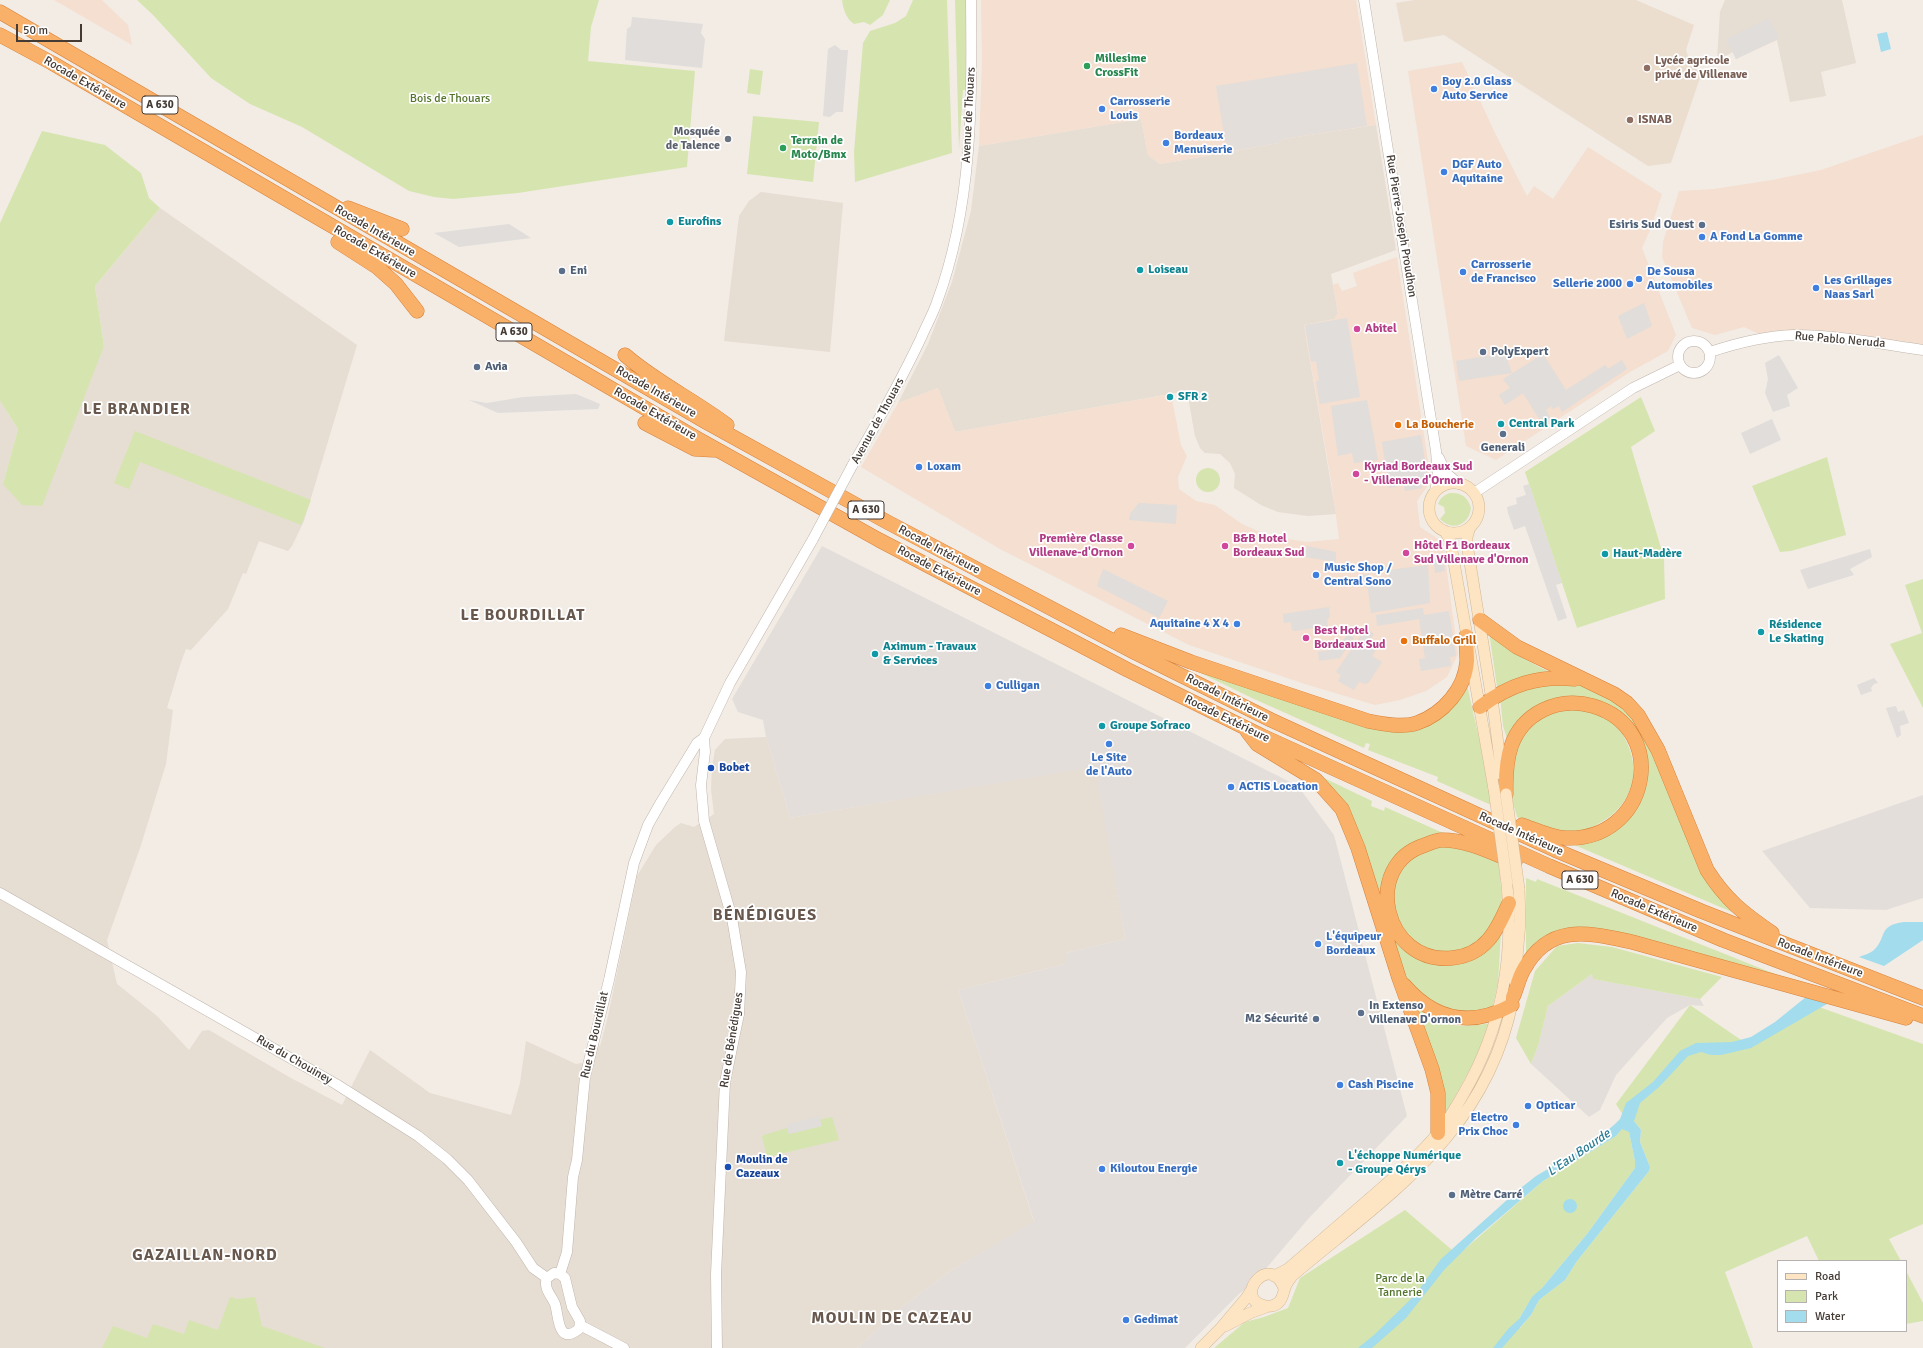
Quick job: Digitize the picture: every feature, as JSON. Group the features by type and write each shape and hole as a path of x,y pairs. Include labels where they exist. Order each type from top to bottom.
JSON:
{"highway":[{"name":"Rocade Intérieure","path":"0,12 59,45 319,198 767,455 1014,590 1271,720 1555,850 1793,948 1923,998"},
{"name":"Rocade Extérieure","path":"0,35 65,71 307,213 720,451 999,604 1128,670 1245,727 1549,866 1723,940 1923,1016"},
{"path":"319,198 366,214 402,229"},
{"path":"307,213 324,234 376,267 396,284 416,311"},
{"path":"625,355 639,368 711,413 767,455"},
{"path":"645,423 695,448 720,451"},
{"path":"1014,590 1154,648 1368,721 1388,725 1416,724 1436,713 1451,700 1461,682 1467,662 1466,636"},
{"path":"1480,620 1517,648 1614,694 1627,703 1638,715 1658,750 1707,870 1725,896 1741,911 1793,948"},
{"path":"1480,707 1492,698 1512,687 1531,680 1561,677 1585,680"},
{"path":"1430,792 1549,835 1565,838 1587,836 1602,832 1613,825 1627,812 1638,794 1641,774 1640,755 1636,743 1625,726 1607,711 1581,703 1565,703 1553,706 1531,718 1521,728 1507,756 1506,768 1500,791"},
{"path":"1245,727 1257,744 1316,780 1342,809 1358,848 1399,978 1432,1069 1438,1093 1438,1133"},
{"path":"1509,903 1495,933 1480,949 1459,957 1436,958 1424,955 1409,947 1398,933 1390,916 1387,902 1388,888 1397,863 1417,848 1442,840 1472,845 1531,869 1723,940"},
{"path":"1399,978 1423,1004 1446,1015 1459,1019 1473,1019 1499,1012 1512,1001 1530,959 1550,941 1570,934 1595,934 1632,942 1923,1023"}],"main road":[{"path":"1274,1276 1292,1265 1396,1175 1438,1133 1451,1116 1476,1072 1499,1012 1508,963 1509,903 1500,791 1502,778 1492,698 1467,544 1467,537 1470,527 1478,514 1479,507 1474,493 1467,487 1459,484 1446,485 1435,492 1430,504 1430,516 1438,528 1445,531 1458,533 1470,527"},
{"path":"1220,1329 1250,1313 1271,1306 1280,1301 1284,1288 1295,1273 1409,1179 1435,1152 1460,1122 1488,1075 1507,1026 1512,1001 1520,922 1519,889 1500,791 1480,707 1472,660 1466,636 1450,540 1445,531"},
{"path":"1201,1348 1220,1329 1252,1289 1255,1280 1268,1274 1279,1279 1284,1288"},
{"path":"1252,1289 1256,1302 1266,1307"}],"street":[{"name":"Avenue de Thouars","path":"661,802 696,743 704,738 730,683 852,466 899,386 937,302 953,251 962,209 970,134 972,95 971,0"},
{"name":"Rue Pierre-Joseph Proudhon","path":"1364,0 1436,452 1438,475 1435,492"},
{"name":"Rue Pablo Neruda","path":"1710,352 1751,340 1794,335 1831,337 1923,350"},
{"path":"1688,342 1702,343 1710,352 1710,362 1708,366 1700,373 1687,372 1680,365 1678,355 1683,345 1688,342"},
{"path":"1474,493 1633,388 1680,365"},
{"name":"Rue Pierre-Joseph Proudhon","path":"1436,452 1446,473 1459,484"},
{"name":"Rue de Bénédigues","path":"704,738 705,752 701,786 704,821 732,918 741,972 739,1014 725,1082 716,1266 717,1348"},
{"name":"Rue du Bourdillat","path":"560,1274 567,1252 573,1177 577,1160 585,1077 634,863 648,825 661,802"},
{"name":"Rue du Chouiney","path":"0,893 336,1084 418,1136 447,1159 468,1180 518,1244 533,1268 546,1278"},
{"path":"580,1325 579,1329 572,1333 563,1332 560,1329 555,1305 545,1286 546,1278 554,1273 560,1274 565,1278 572,1308 580,1325 624,1348"}],"shaded area":[{"path":"54,0 102,0 128,25 132,45"},
{"path":"981,0 1356,0 1376,125 1283,139 1279,143 1160,164 1148,155 1141,119 979,146 982,60"},
{"name":"ISNAB","path":"1414,0 1636,0 1694,25 1686,50 1689,59 1700,74 1700,78 1671,163 1648,166 1444,35 1404,42 1396,3"},
{"path":"1725,0 1842,0 1856,63 1821,72 1826,96 1790,102 1777,40 1736,59 1733,52 1717,60 1720,12"},
{"path":"632,17 703,24 701,33 705,39 702,68 625,60 627,29 631,26"},
{"path":"1769,18 1779,38 1736,59 1726,39"},
{"path":"835,45 841,50 848,50 843,112 836,112 830,117 823,116 828,49"},
{"path":"1462,62 1496,135 1527,196 1534,186 1553,199 1588,147 1662,194 1651,228 1642,248 1676,335 1668,351 1630,372 1496,460 1466,446 1408,71"},
{"path":"1357,63 1367,126 1283,139 1279,143 1227,152 1216,86"},
{"path":"1141,119 1148,155 1160,164 1279,143 1283,139 1376,125 1396,250 1331,274 1338,313 1334,319 1304,325 1336,514 1308,516 1278,512 1261,505 1234,488 1235,474 1230,463 1220,454 1205,453 1200,448 1195,436 1187,391 955,432 938,388 898,403 928,344 952,282 971,211 979,146"},
{"path":"1923,135 1923,350 1831,337 1768,338 1744,327 1715,335 1692,328 1662,257 1663,242 1679,191 1714,189 1772,180 1821,170"},
{"path":"761,192 843,203 830,352 724,341 739,216 749,201"},
{"path":"160,208 357,345 304,521 292,546 288,551 259,541 246,574 243,573 228,609 191,650 186,649 181,662 167,708 173,710 166,764 140,848 107,940 117,984 157,1016 189,1050 202,1031 209,1030 289,1077 342,1105 370,1050 430,1093 511,1115 520,1083 526,1041 576,1064 581,1063 592,1066 598,1045 600,1046 608,1016 637,876 656,845 675,827 681,823 694,827 714,814 711,789 712,767 715,750 725,739 766,737 790,818 1096,766 1125,939 1065,953 1065,964 958,990 1034,1222 950,1271 903,1306 857,1348 0,1348 0,401 18,429 3,484 104,346 95,286"},
{"path":"509,224 531,238 459,247 434,233"},
{"path":"1397,257 1431,481 1417,501 1420,527 1443,542 1458,654 1447,677 1426,691 1400,700 1375,705 1305,684 1189,645 1000,549 861,467 898,403 938,388 955,432 1171,394 1181,445 1187,456 1178,477 1179,489 1196,501 1215,505 1242,524 1269,536 1307,542 1339,539 1332,486 1304,325 1334,319 1338,313 1333,285 1338,283 1342,291 1357,286 1353,273"},
{"path":"1644,303 1652,326 1627,339 1618,316"},
{"path":"1347,318 1360,397 1320,404 1316,382 1319,380 1316,361 1311,362 1305,325"},
{"path":"1505,353 1512,373 1459,381 1456,361"},
{"path":"1543,354 1566,390 1605,365 1608,369 1622,360 1627,369 1562,412 1559,406 1553,409 1551,406 1546,410 1551,419 1543,425 1523,393 1505,405 1499,395 1510,388 1503,379"},
{"path":"1779,355 1798,388 1787,395 1790,406 1773,412 1765,393 1768,379 1765,363"},
{"path":"576,394 600,404 598,409 498,413 469,400 487,403 523,397"},
{"path":"1367,400 1378,460 1354,463 1352,453 1338,456 1331,406"},
{"path":"1772,419 1781,440 1750,454 1741,433"},
{"path":"1421,435 1428,481 1421,482 1422,488 1405,491 1404,485 1389,488 1382,442"},
{"path":"1529,484 1562,583 1556,585 1567,618 1558,621 1525,526 1514,530 1508,513 1507,507 1517,504 1516,498 1526,495 1523,486"},
{"path":"1139,503 1177,505 1176,524 1129,520 1130,514"},
{"path":"822,546 1298,786 1334,835 1407,1116 1309,1218 1257,1279 1238,1295 1185,1348 857,1348 903,1306 950,1271 1034,1221 958,990 1065,964 1065,953 1125,939 1095,767 790,818 766,737 763,720 738,712 732,699"},
{"path":"1307,546 1336,552 1336,562 1305,557"},
{"path":"1870,549 1872,557 1850,569 1854,575 1808,589 1800,570"},
{"path":"1442,553 1445,571 1435,573 1433,554"},
{"path":"1428,565 1430,603 1371,613 1368,589 1361,583 1363,581 1362,575 1369,574 1370,580 1389,577 1388,570"},
{"path":"1103,569 1168,601 1159,618 1097,586"},
{"path":"1329,607 1330,616 1327,620 1328,626 1295,631 1292,630 1291,622 1284,623 1283,614"},
{"path":"1423,608 1424,615 1449,611 1456,656 1450,657 1451,666 1421,671 1419,659 1425,658 1419,619 1377,626 1376,615"},
{"path":"1366,628 1374,634 1368,642 1377,648 1372,656 1382,662 1369,682 1366,684 1359,682 1354,690 1338,681 1341,675 1336,672"},
{"path":"1348,634 1354,638 1340,658 1319,661 1318,652 1336,649"},
{"path":"1874,678 1878,683 1874,684 1871,688 1872,691 1861,695 1857,685"},
{"path":"1896,706 1898,712 1904,710 1909,723 1900,726 1901,735 1897,738 1886,708"},
{"path":"1923,795 1923,898 1886,910 1810,908 1762,851"},
{"path":"1592,974 1594,979 1700,999 1704,1006 1690,1005 1667,1018 1616,1075 1600,1110 1589,1117 1531,1064 1538,1046 1548,1006"},
{"path":"819,1116 822,1126 789,1134 786,1125"}],"green space":[{"name":"Bois de Thouars","path":"137,0 599,0 591,27 588,61 695,71 687,167 518,193 453,199 434,197 409,191 302,127 250,104 211,78 153,15"},
{"path":"842,0 890,0 883,15 870,25 864,22 854,24 851,22 845,13"},
{"path":"913,0 947,0 952,153 855,182 854,152 863,43 870,31 895,23 906,16"},
{"path":"955,0 967,0 967,90 963,90 959,150"},
{"path":"750,69 763,71 760,95 747,93"},
{"name":"Terrain de Moto/Bmx","path":"753,116 819,122 813,182 747,174"},
{"path":"42,131 105,145 141,173 149,198 160,208 95,286 104,346 42,506 22,505 3,484 18,429 0,401 0,223"},
{"path":"1641,397 1655,431 1631,447 1664,558 1665,599 1577,628 1525,472"},
{"path":"135,431 311,500 301,525 140,462 129,489 114,483"},
{"path":"1827,457 1846,535 1791,551 1780,552 1752,486"},
{"path":"1208,468 1213,469 1219,475 1219,485 1213,491 1208,492 1203,491 1197,485 1196,480 1197,475 1203,469"},
{"path":"1450,493 1458,493 1464,496 1471,508 1467,519 1455,526 1445,523 1440,519 1445,513 1444,507 1438,504 1442,497"},
{"path":"1923,579 1923,708 1890,644 1922,633 1905,585"},
{"path":"1489,632 1502,644 1517,654 1548,671 1529,675 1497,687"},
{"path":"1184,665 1400,729 1467,685 1486,769 1491,805 1437,781 1438,777 1368,750 1370,744 1366,743 1364,748 1254,699"},
{"path":"1539,683 1582,684 1620,704 1637,723 1733,909 1732,912 1572,844 1637,801 1632,729 1567,699 1508,742 1503,726 1500,697"},
{"path":"1573,708 1590,712 1611,721 1623,734 1632,757 1633,780 1630,791 1624,801 1608,818 1591,828 1579,832 1567,833 1547,829 1517,817 1511,795 1509,776 1512,760 1516,750 1523,736 1533,723 1546,714 1554,711"},
{"path":"1324,778 1372,801 1371,806 1384,811 1385,807 1443,833 1443,836 1402,854 1388,923 1447,963 1501,932 1498,983 1492,1010 1455,1014 1413,992 1389,940 1322,779"},
{"path":"1443,846 1473,852 1499,863 1502,898 1499,911 1485,935 1475,944 1462,951 1446,953 1419,947 1399,927 1392,892 1397,875 1416,854"},
{"path":"1526,878 1536,882 1537,879 1785,978 1623,937 1535,945 1526,954"},
{"path":"1578,943 1612,947 1722,977 1700,999 1593,979 1592,974 1548,1006 1538,1046 1531,1064 1516,1038 1535,971 1557,946"},
{"path":"1410,1002 1430,1016 1448,1024 1467,1026 1491,1023 1483,1046 1447,1111 1443,1110"},
{"name":"Parc de la Tannerie","path":"1690,1005 1747,1044 1819,1007 1923,1044 1923,1224 1889,1239 1900,1260 1819,1260 1807,1236 1725,1272 1753,1348 1214,1348 1245,1322 1288,1308 1300,1278 1405,1210 1458,1255 1543,1181 1616,1136 1622,1128 1629,1132 1635,1168 1587,1234 1526,1307 1519,1319 1520,1328 1531,1315 1539,1300 1565,1280 1577,1261 1649,1171 1650,1167 1640,1142 1641,1130 1634,1121 1627,1121 1616,1104"},
{"path":"832,1117 839,1140 767,1157 762,1137 764,1135 787,1128 789,1134 821,1126 819,1120"},
{"path":"1907,1273 1923,1303 1923,1321 1907,1324"},
{"path":"230,1297 237,1299 255,1297 262,1326 325,1348 102,1348 113,1326 147,1338 153,1324 184,1334 189,1320 218,1330"}],"water":[{"path":"1887,32 1891,49 1881,52 1877,34"},
{"path":"1904,922 1923,922 1923,940 1884,966 1859,957 1874,950 1886,929 1890,926"},
{"name":"L'Eau Bourde","path":"1806,997 1827,1004 1751,1048 1721,1055 1711,1055 1701,1052 1688,1056 1659,1087 1640,1103 1634,1121 1641,1130 1640,1142 1650,1167 1649,1171 1577,1261 1565,1280 1539,1300 1531,1315 1502,1348 1493,1348 1508,1329 1519,1319 1532,1297 1542,1288 1587,1234 1635,1168 1629,1132 1622,1129 1616,1136 1543,1181 1476,1238 1444,1270 1406,1318 1372,1348 1358,1348 1374,1335 1415,1295 1441,1259 1517,1191 1536,1176 1593,1143 1615,1124 1620,1119 1626,1103 1653,1082 1680,1051 1696,1043 1732,1042 1751,1037 1775,1022"},
{"path":"1567,1199 1573,1199 1577,1203 1577,1209 1573,1213 1567,1213 1563,1209 1563,1203"}],"place":[{"name":"Millesime CrossFit","path":"1087,66"},
{"name":"Lycée agricole privé de Villenave","path":"1647,68"},
{"name":"Boy 2.0 Glass Auto Service","path":"1434,89"},
{"name":"Carrosserie Louis","path":"1102,109"},
{"name":"ISNAB","path":"1630,120"},
{"name":"Mosquée de Talence","path":"728,139"},
{"name":"Bordeaux Menuiserie","path":"1166,143"},
{"name":"Terrain de Moto/Bmx","path":"783,148"},
{"name":"DGF Auto Aquitaine","path":"1444,172"},
{"name":"Eurofins","path":"670,222"},
{"name":"Esiris Sud Ouest","path":"1702,225"},
{"name":"A Fond La Gomme","path":"1702,237"},
{"name":"Loiseau","path":"1140,270"},
{"name":"Eni","path":"562,271"},
{"name":"Carrosserie de Francisco","path":"1463,272"},
{"name":"De Sousa Automobiles","path":"1639,279"},
{"name":"Sellerie 2000","path":"1630,284"},
{"name":"Les Grillages Naas Sarl","path":"1816,288"},
{"name":"Abitel","path":"1357,329"},
{"name":"PolyExpert","path":"1483,352"},
{"name":"Avia","path":"477,367"},
{"name":"SFR 2","path":"1170,397"},
{"name":"Central Park","path":"1501,424"},
{"name":"La Boucherie","path":"1398,425"},
{"name":"Generali","path":"1503,434"},
{"name":"Loxam","path":"919,467"},
{"name":"Kyriad Bordeaux Sud - Villenave d'Ornon","path":"1356,474"},
{"name":"Première Classe Villenave-d'Ornon","path":"1131,546"},
{"name":"B&B Hotel Bordeaux Sud","path":"1225,546"},
{"name":"Hôtel F1 Bordeaux Sud Villenave d'Ornon","path":"1406,553"},
{"name":"Haut-Madère","path":"1605,554"},
{"name":"Music Shop / Central Sono","path":"1316,575"},
{"name":"Aquitaine 4 X 4","path":"1237,624"},
{"name":"Résidence Le Skating","path":"1761,632"},
{"name":"Best Hotel Bordeaux Sud","path":"1306,638"},
{"name":"Buffalo Grill","path":"1404,641"},
{"name":"Aximum - Travaux & Services","path":"875,654"},
{"name":"Culligan","path":"988,686"},
{"name":"Groupe Sofraco","path":"1102,726"},
{"name":"Le Site de l'Auto","path":"1109,744"},
{"name":"Bobet","path":"711,768"},
{"name":"ACTIS Location","path":"1231,787"},
{"name":"L'équipeur Bordeaux","path":"1318,944"},
{"name":"In Extenso Villenave D'ornon","path":"1361,1013"},
{"name":"M2 Sécurité","path":"1316,1019"},
{"name":"Cash Piscine","path":"1340,1085"},
{"name":"Opticar","path":"1528,1106"},
{"name":"Electro Prix Choc","path":"1516,1125"},
{"name":"L'échoppe Numérique - Groupe Qérys","path":"1340,1163"},
{"name":"Moulin de Cazeaux","path":"728,1167"},
{"name":"Kiloutou Energie","path":"1102,1169"},
{"name":"Mètre Carré","path":"1452,1195"},
{"name":"Gedimat","path":"1126,1320"}],"district":[{"name":"LE BRANDIER","path":"137,410"},
{"name":"LE BOURDILLAT","path":"523,616"},
{"name":"BÉNÉDIGUES","path":"765,916"},
{"name":"GAZAILLAN-NORD","path":"205,1256"},
{"name":"MOULIN DE CAZEAU","path":"892,1319"}]}
